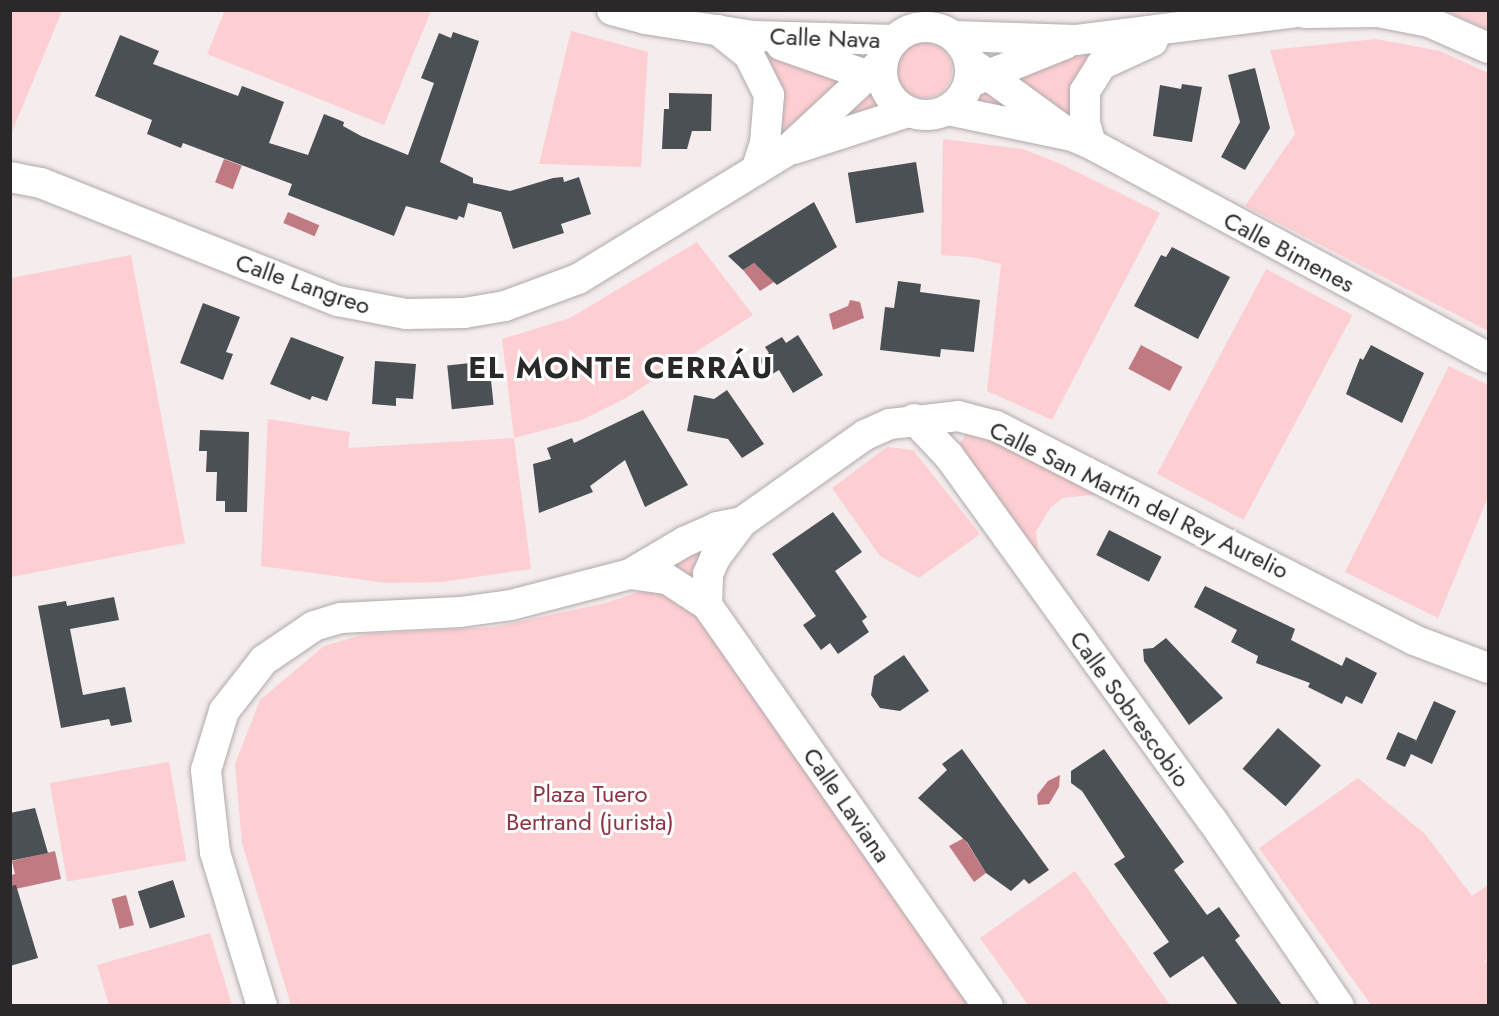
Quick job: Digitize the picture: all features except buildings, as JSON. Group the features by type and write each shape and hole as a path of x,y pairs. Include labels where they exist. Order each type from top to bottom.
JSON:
{"street":[{"name":"Calle Nava","path":"612,10 754,36 882,64"},
{"path":"1076,40 976,73 965,93 948,110 928,115 908,111 888,94 882,64 905,32 930,27 954,36 1076,40 1181,30 1310,12 1378,12 1430,22 1488,48"},
{"path":"718,30 749,55 769,95 765,143 756,170"},
{"path":"1082,140 1085,123 1085,91 1101,65 1181,30"},
{"name":"Calle Nava","path":"754,36 882,64"},
{"path":"954,36 976,73"},
{"name":"Calle Langreo","path":"10,177 41,183 338,301 423,315 506,306 578,279 785,152 882,64"},
{"name":"Calle Bimenes","path":"976,73 1082,140 1488,358"},
{"name":"Calle Bimenes","path":"948,110 1082,140"},
{"name":"Calle Langreo","path":"785,152 908,111"},
{"name":"Calle San Martín del Rey Aurelio","path":"261,1005 215,852 206,787 214,735 241,686 264,660 290,640 323,623 375,614 460,612 512,604 630,574 684,542 717,527 742,522 865,435 914,419 958,416 996,426 1414,640 1488,668"},
{"name":"Calle Sobrescobio","path":"914,419 949,456 1212,820 1339,1005"},
{"path":"707,605 708,574 715,558 742,522"},
{"name":"Calle Laviana","path":"630,574 667,579 707,605 988,1005"}],"green space":[{"path":"225,10 431,11 384,125 207,54"},
{"path":"10,11 62,11 11,134"},
{"path":"1446,11 1488,11 1488,31 1480,26"},
{"path":"571,31 648,52 641,167 539,164"},
{"path":"1376,39 1440,51 1488,73 1488,331 1245,206 1295,134 1270,50"},
{"path":"919,42 929,42 944,50 950,59 952,70 950,81 944,90 929,98 919,98 908,93 901,86 896,75 896,65 901,54 908,47"},
{"path":"759,54 805,64 847,80 779,137"},
{"path":"1092,54 1073,121 1007,78 1055,59"},
{"path":"987,87 1042,121 971,106 978,92"},
{"path":"871,92 881,106 847,121 838,114"},
{"path":"943,139 1023,149 1061,164 1160,213 1052,420 987,391 1001,264 971,257 941,255"},
{"path":"697,242 753,315 624,399 582,420 514,438 502,339 570,318"},
{"path":"131,255 185,543 11,577 11,278"},
{"path":"1266,269 1353,315 1244,520 1157,474"},
{"path":"1449,366 1488,385 1488,497 1438,618 1345,572"},
{"path":"268,419 350,432 348,448 514,438 531,569 442,582 387,583 261,566"},
{"path":"966,434 1004,445 1100,494 1063,498 1051,507 1036,531 1040,566 959,445"},
{"path":"887,447 913,450 980,534 919,578 880,556 832,488"},
{"path":"710,540 700,582 658,565"},
{"name":"Plaza Tuero Bertrand (jurista)","path":"650,588 675,595 693,612 968,1005 291,1005 242,843 235,764 260,700 324,646 365,634 494,627 606,603"},
{"path":"169,762 186,860 67,881 50,783"},
{"path":"1358,778 1426,835 1472,896 1488,885 1488,957 1481,966 1488,959 1488,1005 1371,1005 1259,848"},
{"path":"1075,871 1170,1005 1028,1005 980,938"},
{"path":"210,933 232,1005 109,1005 97,965"}],"shaded area":[{"path":"224,159 242,166 233,189 215,182"},
{"path":"288,212 319,225 315,236 283,223"},
{"path":"754,263 774,282 760,291 743,270"},
{"path":"850,300 860,302 864,318 833,330 829,314 848,306"},
{"path":"1141,345 1182,367 1170,391 1128,369"},
{"path":"1060,775 1059,787 1049,804 1038,805 1037,795 1048,781"},
{"path":"964,838 986,873 974,882 949,846"},
{"path":"55,851 61,879 11,890 10,875 15,874 12,861"},
{"path":"126,895 134,925 120,929 112,899"}],"district":[{"name":"EL MONTE CERRÁU","path":"621,368"}]}
